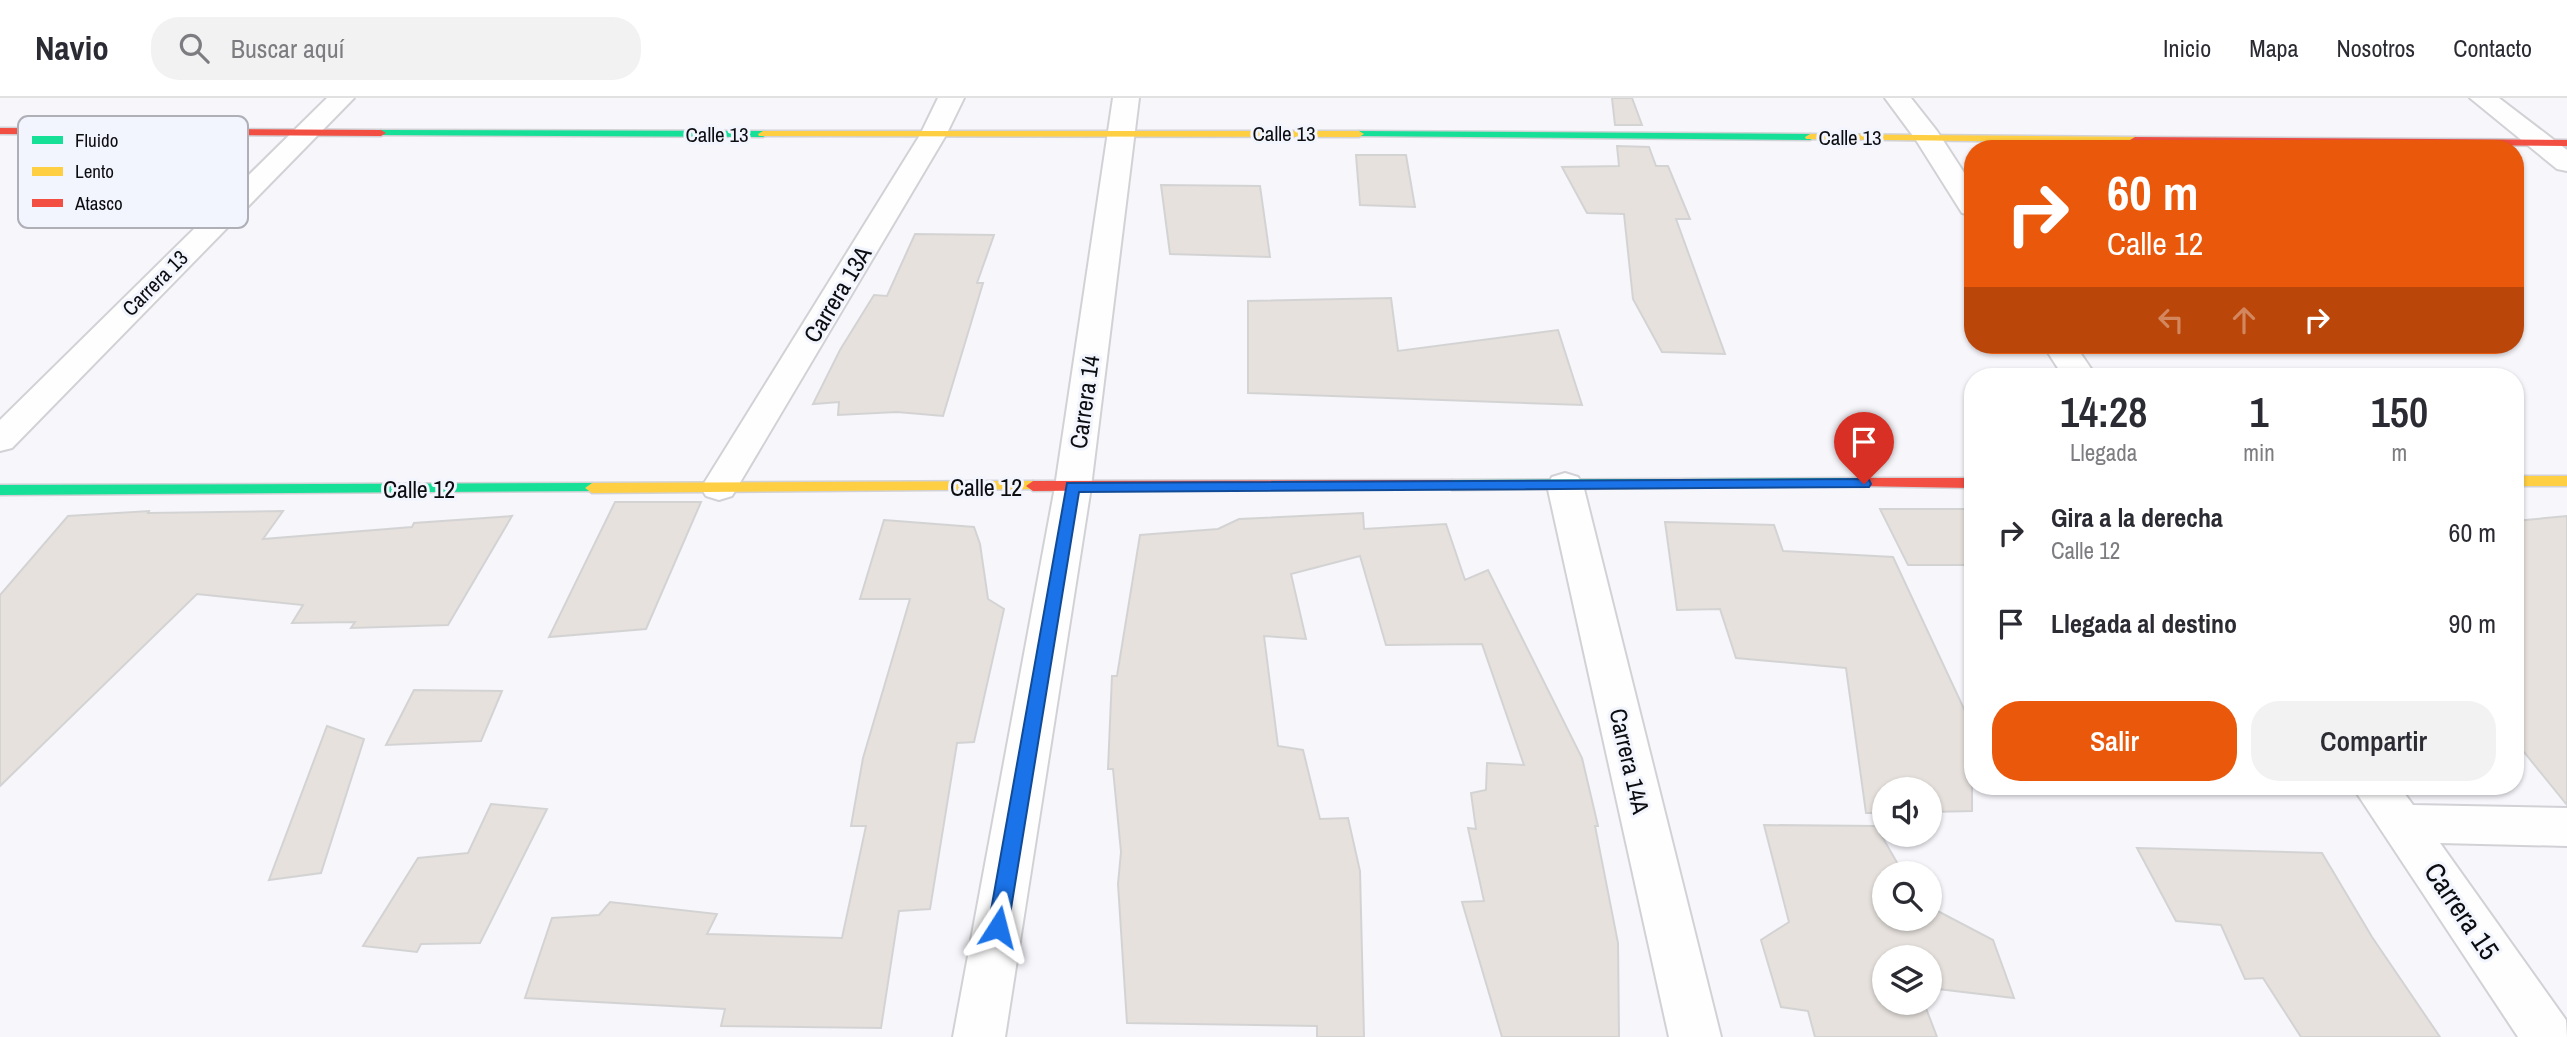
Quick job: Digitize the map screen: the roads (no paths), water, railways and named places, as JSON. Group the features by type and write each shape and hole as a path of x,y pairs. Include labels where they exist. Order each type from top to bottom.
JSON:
{"street":[{"name":"Carrera 13","path":"248,189 341,98"},
{"name":"Carrera 13A","path":"719,488 933,135 951,98"},
{"name":"Carrera 14","path":"979,1037 1073,487 1126,98"},
{"path":"1898,98 1928,137 1964,194"},
{"path":"2483,98 2554,143 2567,163"},
{"name":"Calle 13","path":"0,131 18,131"},
{"name":"Calle 13","path":"248,133 933,135 1120,132 2241,140"},
{"name":"Calle 13","path":"2524,143 2554,143"},
{"name":"Carrera 13","path":"0,440 209,228"},
{"path":"2524,481 2567,481"},
{"name":"Calle 12","path":"0,491 1964,483"},
{"name":"Carrera 14A","path":"1565,485 1695,1037"},
{"name":"Carrera 15","path":"2381,795 2548,1037"},
{"path":"2403,824 2567,827"}]}
